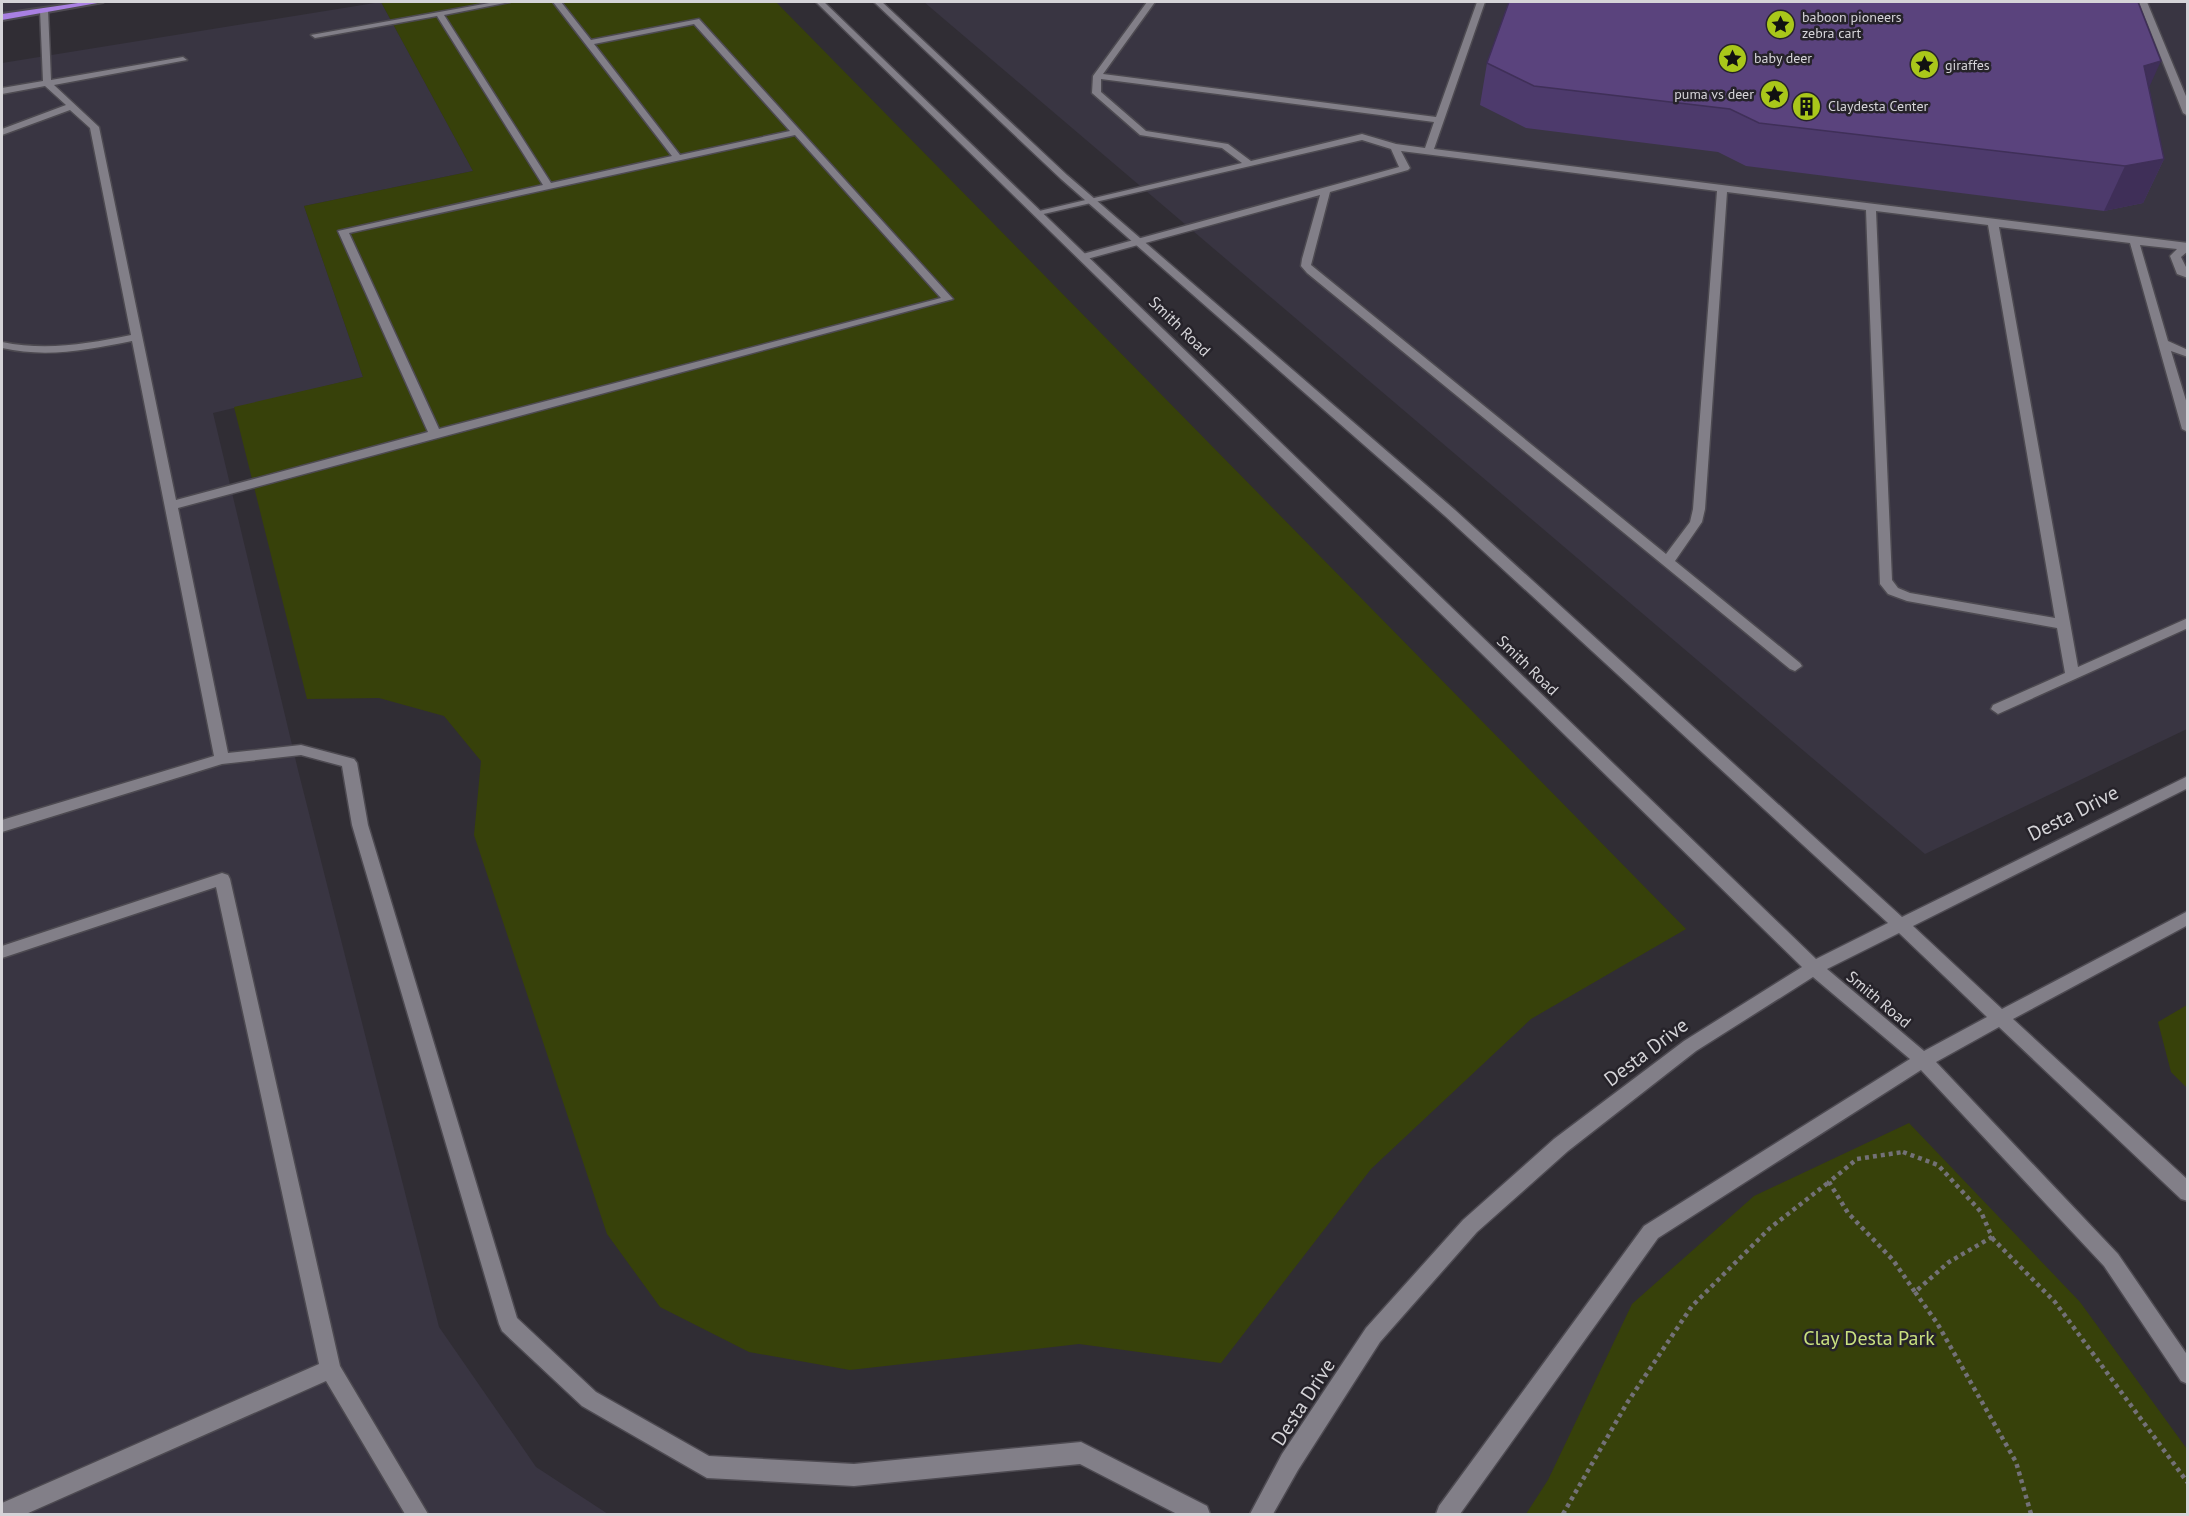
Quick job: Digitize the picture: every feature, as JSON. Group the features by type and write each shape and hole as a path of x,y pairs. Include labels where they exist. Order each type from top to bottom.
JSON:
{"highway":[{"path":"2,17 99,2"}],"street":[{"path":"315,35 506,2"},
{"path":"557,2 678,158"},
{"name":"Smith Road","path":"819,2 1040,214 1814,968 1923,1060 2111,1260 2187,1374"},
{"path":"878,2 1092,201 1450,513 2001,1018 2187,1193"},
{"path":"1151,2 1096,76 1096,93 1143,133 1225,146 1250,164"},
{"path":"1429,151 1480,2"},
{"path":"2143,2 2187,113"},
{"path":"44,10 47,83 94,127 222,759"},
{"path":"439,14 549,187"},
{"path":"170,506 948,299 696,21 589,43"},
{"path":"2,91 183,60"},
{"path":"1096,76 1439,120"},
{"path":"2,132 72,106"},
{"path":"435,434 343,231 797,132"},
{"path":"1040,214 1362,137 1395,147 2185,247"},
{"path":"1083,257 1405,168 1395,147"},
{"path":"1667,562 1696,522 1699,509 1722,188"},
{"path":"1326,190 1306,266 1794,666"},
{"path":"1870,207 1885,581 1893,591 1907,597 2062,624"},
{"path":"1994,223 2072,675"},
{"path":"2134,241 2166,344 2187,429"},
{"path":"2184,273 2175,256 2185,247"},
{"path":"2,345 26,352 56,352 136,337"},
{"path":"2166,344 2187,354"},
{"path":"1998,709 2187,622"},
{"path":"2,826 222,759 301,750 349,763 360,825 509,1324 589,1399 707,1467 854,1475 1081,1453 1199,1515"},
{"name":"Desta Drive","path":"1261,1515 1290,1462 1373,1335 1470,1226 1561,1145 1690,1046 1814,968 2187,781"},
{"path":"2,952 222,879 330,1369 417,1515"},
{"path":"1447,1515 1651,1232 1923,1060 2187,917"},
{"path":"2,1514 330,1369"}],"path":[{"path":"1563,1515 1627,1403 1692,1306 1770,1228 1857,1159 1903,1152 1938,1165 1981,1212 1992,1238 2055,1302 2187,1483"},
{"path":"1829,1182 1848,1213 1893,1260 1937,1323 2016,1462 2031,1515"},
{"path":"1915,1292 1949,1262 1992,1238"}],"shaded area":[{"path":"2,2 93,2 2,16"},
{"path":"381,2 473,171 304,206 363,377 213,413 298,770 439,1327 536,1467 608,1514 2,1514 2,63"},
{"path":"924,2 2187,2 2187,729 1925,854"}],"green space":[{"path":"381,2 776,2 1686,929 1531,1019 1371,1169 1221,1363 1079,1344 850,1370 749,1352 660,1307 607,1234 474,835 481,761 444,716 379,698 307,699 234,407 363,377 304,206 473,171"},
{"path":"2187,1005 2187,1088 2171,1072 2158,1022"},
{"name":"Clay Desta Park","path":"1909,1123 2080,1302 2187,1449 2187,1514 1526,1514 1548,1480 1632,1304 1754,1196"}],"building":[{"name":"Claydesta Center","path":"1509,2 2138,2 2161,61 2144,66 2164,159 2125,166 1759,123 1730,109 1534,86 1487,63"}],"place":[{"name":"baboon pioneers zebra cart","path":"1781,25"},
{"name":"baby deer","path":"1733,58"},
{"name":"giraffes","path":"1924,65"},
{"name":"puma vs deer","path":"1775,94"},
{"name":"Claydesta Center","path":"1807,106"}]}
